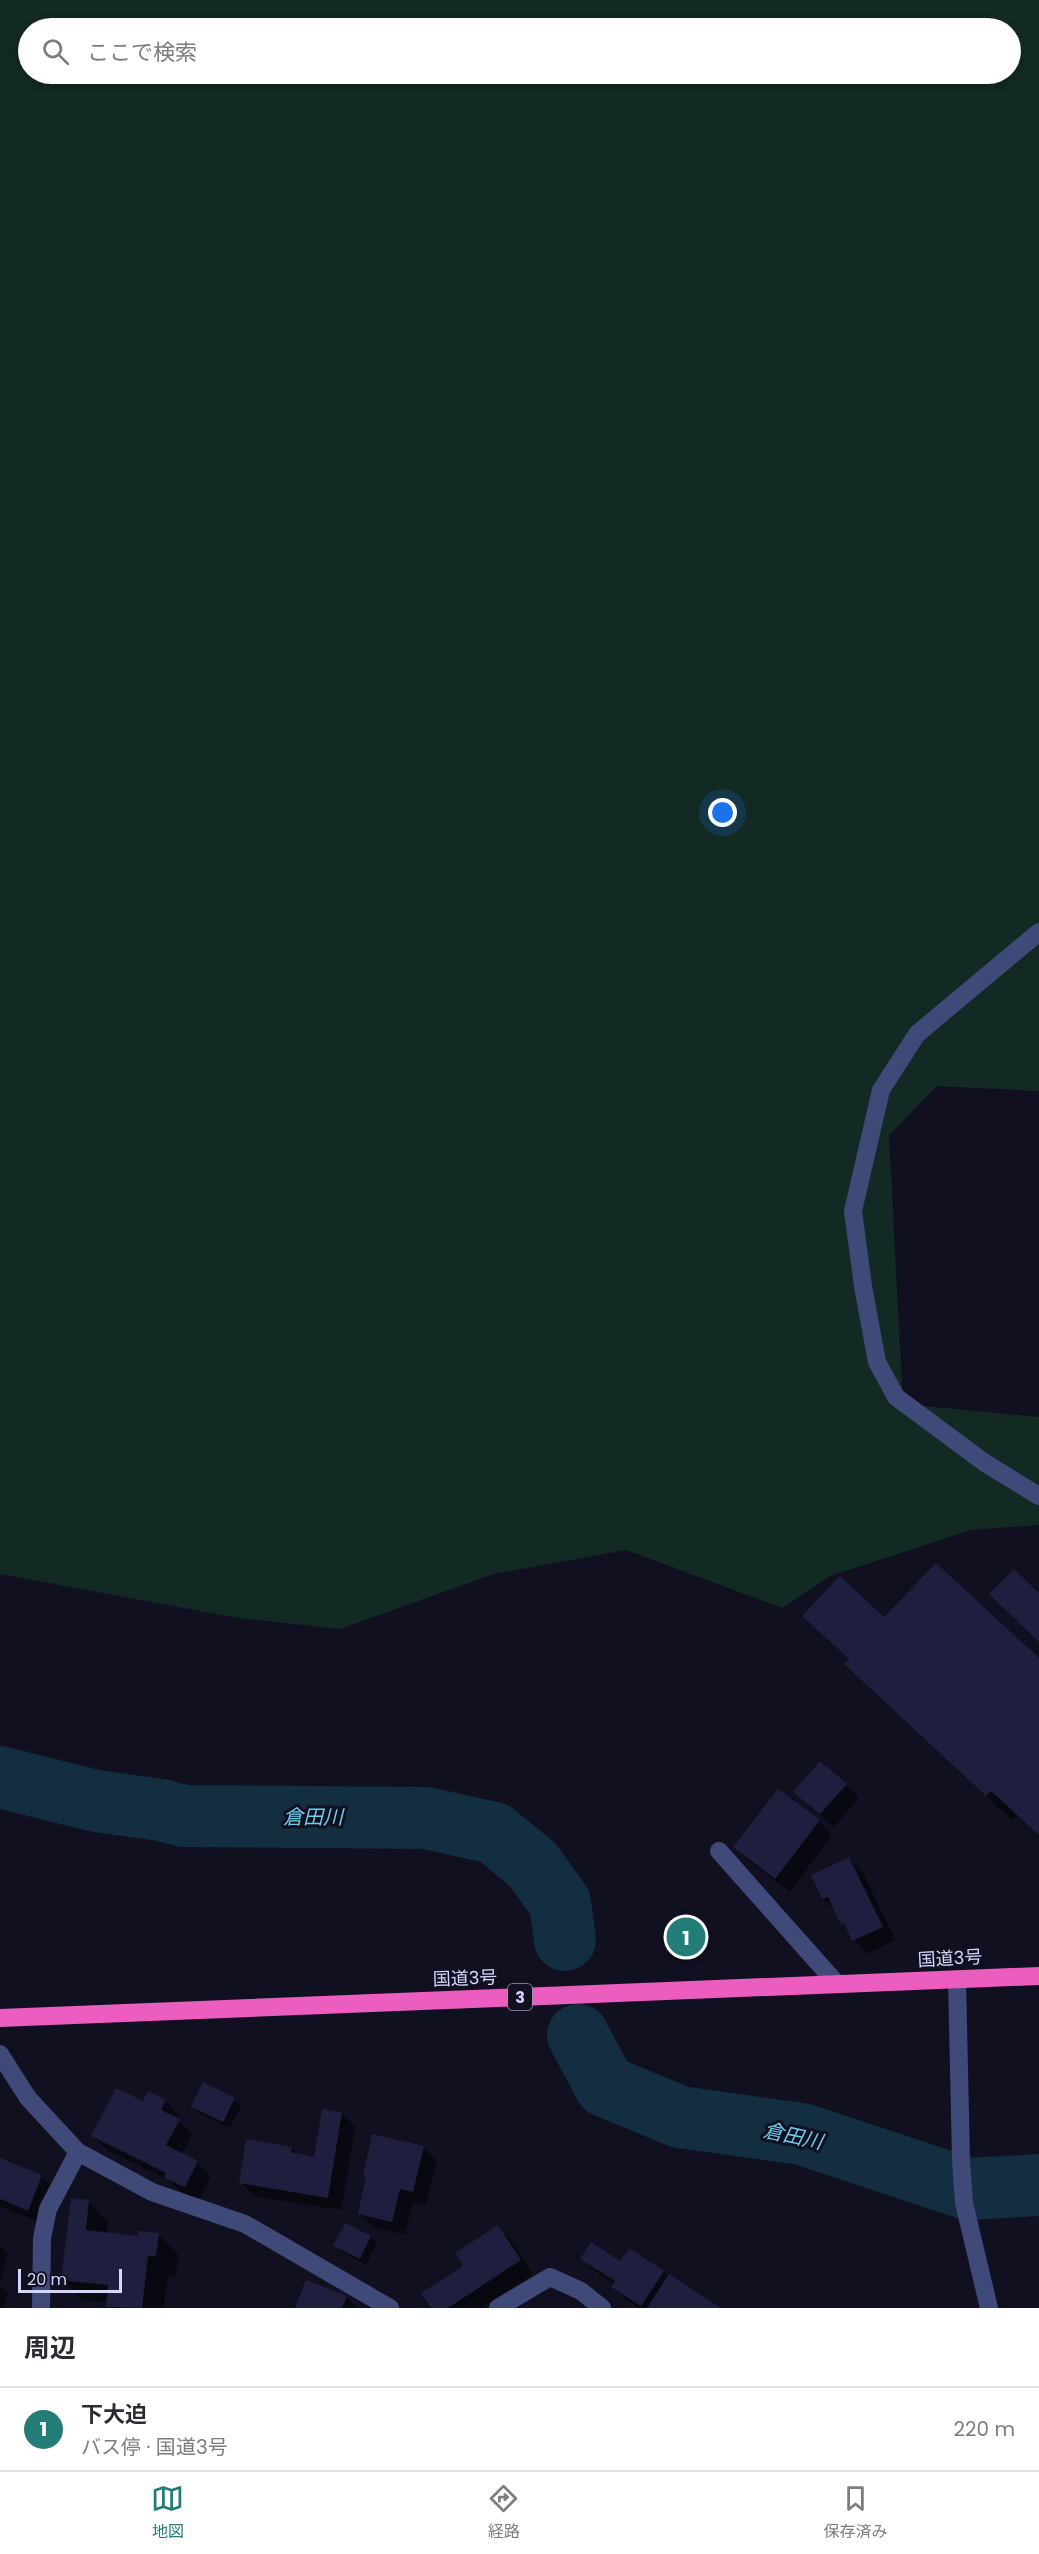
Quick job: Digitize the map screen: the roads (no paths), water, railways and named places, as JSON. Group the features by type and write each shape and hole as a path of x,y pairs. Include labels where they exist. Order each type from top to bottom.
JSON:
{"highway":[{"name":"国道3号","path":"0,2018 1039,1976"}],"street":[{"path":"1039,932 917,1034 881,1090 853,1211 863,1286 877,1362 896,1397 985,1463 1039,1496"},
{"path":"719,1851 837,1984"},
{"path":"957,1979 964,2203 989,2308"},
{"path":"0,2054 28,2098 78,2152 152,2192 245,2224 390,2308"},
{"path":"41,2308 42,2238 48,2209 78,2152"},
{"path":"498,2308 549,2277 581,2291 602,2308"}],"waterway":[{"name":"倉田川","path":"0,1777 96,1801 161,1810 184,1816 426,1818 494,1833 533,1865 560,1903 565,1940"},
{"name":"倉田川","path":"578,2035 605,2086 680,2117 802,2134 968,2189 1039,2185"}],"place":[{"name":"下大迫","path":"686,1937"}]}
